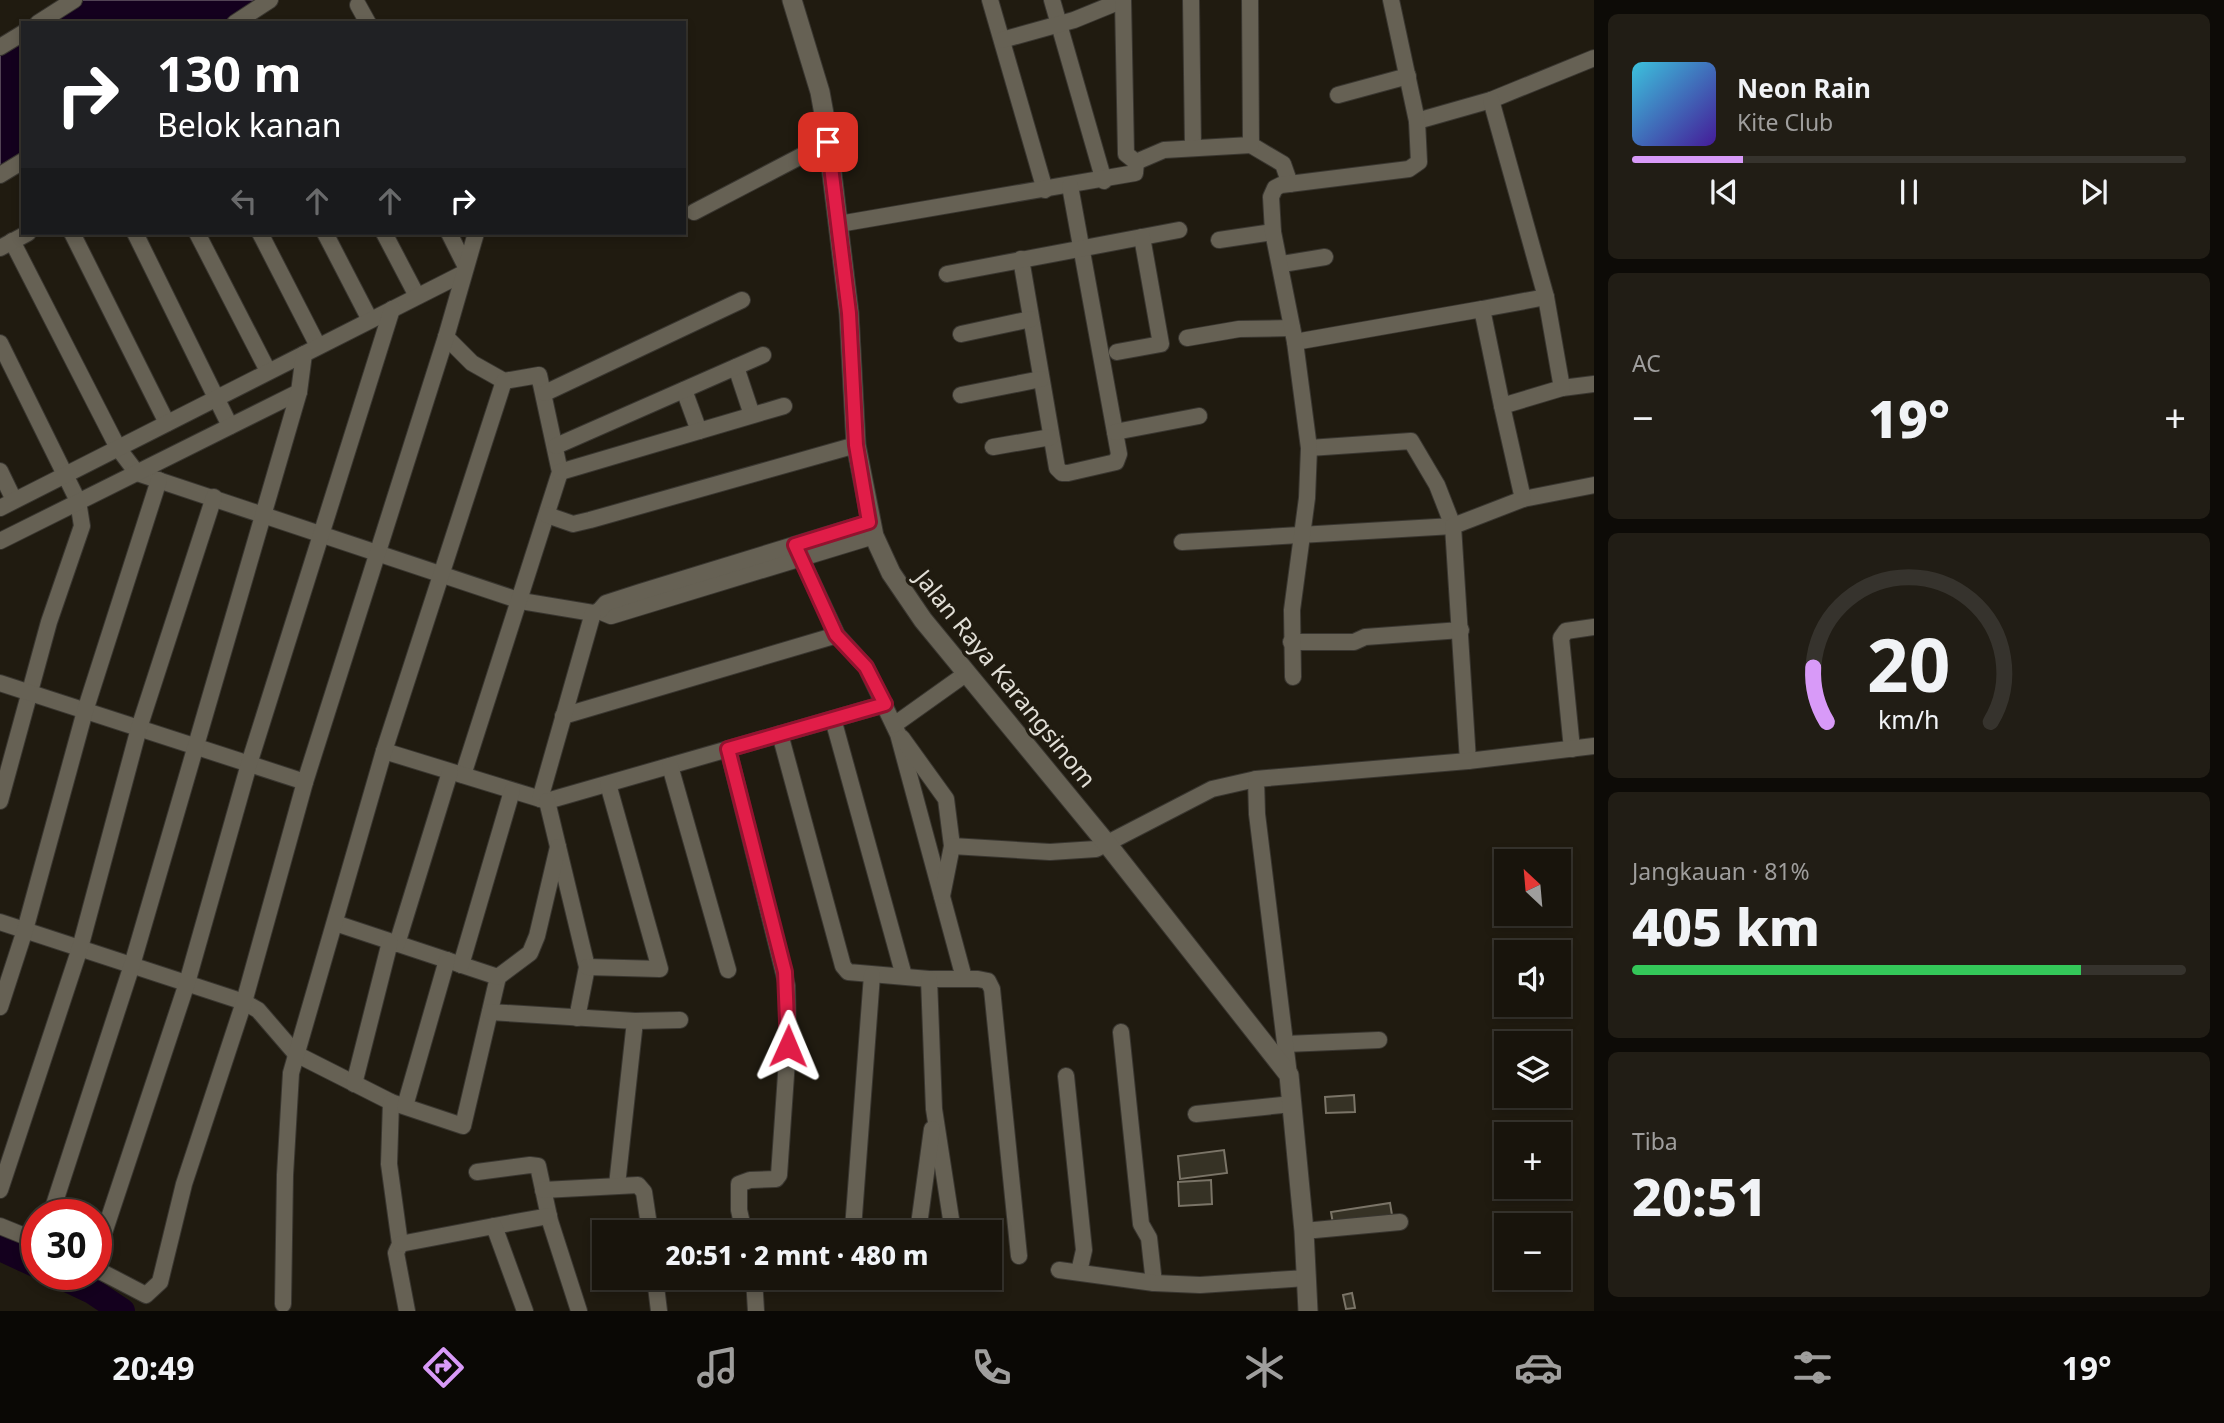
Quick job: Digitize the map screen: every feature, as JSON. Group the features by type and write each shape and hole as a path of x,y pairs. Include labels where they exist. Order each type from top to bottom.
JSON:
{"street":[{"path":"41,21 74,0"},
{"path":"238,21 270,0"},
{"name":"Jalan Raya Karangsinom","path":"792,0 820,92 828,142 849,313 856,445 872,529 905,596 1108,845 1289,1075"},
{"path":"990,0 1045,190"},
{"path":"1052,0 1104,181"},
{"path":"839,224 1104,181 1130,176 1137,169 1131,158 1123,0 1059,24 1002,40"},
{"path":"1191,0 1193,148"},
{"path":"1250,0 1251,145"},
{"path":"1293,677 1290,642 1295,574 1303,535 1309,448 1294,335 1282,264 1273,232 1272,192 1281,185 1415,166 1420,156 1417,121 1391,0"},
{"path":"358,5 367,21"},
{"path":"0,47 21,34"},
{"path":"1417,121 1491,100 1594,58"},
{"path":"1338,95 1408,76"},
{"path":"1491,100 1546,297 1562,388"},
{"path":"694,212 828,142"},
{"path":"1099,158 1131,158 1164,150 1251,145 1283,164 1290,184"},
{"path":"0,175 21,162"},
{"path":"1021,259 1058,468 1068,473 1116,462 1119,454 1070,186"},
{"path":"947,274 1179,230"},
{"path":"1219,240 1273,232"},
{"path":"24,235 6,245 118,448 137,474 442,572 521,601 611,616 872,529"},
{"path":"73,235 167,423"},
{"path":"136,235 230,426"},
{"path":"198,235 268,371"},
{"path":"56,1199 132,965 311,350 261,235"},
{"path":"326,235 370,320"},
{"path":"385,235 417,296"},
{"path":"450,235 464,270"},
{"path":"112,1277 146,1295 160,1282 184,1184 244,1002 305,782 379,553 475,235"},
{"path":"1117,352 1161,344 1142,237"},
{"path":"1282,264 1325,257"},
{"path":"0,471 7,504 464,270"},
{"path":"1187,338 1239,329 1294,335 1482,309 1546,297"},
{"path":"545,393 742,300"},
{"path":"112,1209 187,983 249,764 392,309"},
{"path":"1482,309 1522,499"},
{"path":"961,334 1031,319"},
{"path":"354,1084 393,943 521,601 560,472 539,375 504,381 472,363 446,337"},
{"path":"0,343 78,501 82,526 49,622 0,801"},
{"path":"556,446 763,355"},
{"path":"736,367 752,415"},
{"path":"961,396 1041,379"},
{"path":"283,1304 285,1175 291,1073 384,751 504,381"},
{"path":"1502,406 1562,388 1594,384"},
{"path":"684,390 699,431"},
{"path":"0,541 299,392"},
{"path":"560,472 783,406"},
{"path":"1115,432 1199,416"},
{"path":"993,447 1051,437"},
{"path":"1309,448 1412,441 1437,485 1453,526 1468,761"},
{"path":"547,515 573,524 856,445"},
{"path":"0,1007 25,930 85,711 159,480"},
{"path":"1182,542 1453,526 1522,499 1594,485"},
{"path":"0,1190 80,948 139,729 214,497"},
{"path":"798,552 836,635 866,667 896,729 941,902 964,978"},
{"path":"577,1018 587,967 558,847 543,800 563,716 596,612"},
{"path":"1572,749 1561,638 1566,631 1594,627"},
{"path":"1290,642 1354,642 1365,637 1461,630"},
{"path":"563,716 836,635"},
{"path":"896,729 967,673"},
{"path":"0,682 305,782"},
{"path":"384,751 543,800 608,784 885,704"},
{"path":"833,719 904,976"},
{"path":"896,729 946,800 952,846 941,902"},
{"path":"780,734 840,961 848,972 929,979 964,978 988,981 992,989 1019,1256"},
{"path":"952,846 1051,852 1096,849 1212,789 1256,779 1468,761 1594,746"},
{"path":"728,749 785,972 789,1018 779,1175 776,1179 750,1180 739,1184 743,1220"},
{"path":"670,766 728,970"},
{"path":"1256,779 1257,814 1293,1104 1308,1311"},
{"path":"587,967 660,969 608,784"},
{"path":"407,1311 396,1253 400,1244 389,1164 398,1104 454,963 512,791"},
{"path":"0,922 244,1002 258,1010 296,1054 398,1104 463,1126 498,977 530,953 537,936 558,847"},
{"path":"335,923 498,977"},
{"path":"854,1220 872,975"},
{"path":"929,979 934,1110 951,1220"},
{"path":"490,1012 635,1021 680,1020"},
{"path":"617,1185 635,1021"},
{"path":"1121,1032 1141,1224 1149,1238 1154,1283"},
{"path":"1286,1044 1380,1040"},
{"path":"1066,1076 1084,1250 1079,1272"},
{"path":"1196,1114 1293,1104"},
{"path":"920,1220 934,1110"},
{"path":"477,1172 538,1166 549,1216 579,1311"},
{"path":"928,1169 944,1170"},
{"path":"542,1190 638,1185 644,1192 648,1220"},
{"path":"400,1244 549,1216"},
{"path":"1304,1231 1399,1222"},
{"path":"0,1226 21,1235"},
{"path":"494,1226 525,1311"},
{"path":"1059,1270 1154,1283 1200,1285 1306,1278"},
{"path":"656,1290 659,1311"},
{"path":"755,1290 756,1311"}],"shaded area":[{"path":"74,0 270,0 238,21 41,21"},
{"path":"21,34 21,163 0,177 0,47"}],"building":[{"path":"1354,1095 1355,1112 1326,1113 1325,1097"},
{"path":"1224,1150 1227,1173 1180,1179 1178,1156"},
{"path":"1211,1180 1212,1204 1179,1206 1178,1182"},
{"path":"1390,1203 1392,1215 1333,1224 1331,1212"},
{"path":"1352,1293 1355,1308 1346,1309 1343,1295"}],"waterway":[{"path":"0,1248 21,1258"},
{"path":"90,1290 122,1311"}],"route":[{"path":"788,1046 789,1018 785,972 728,749 885,704 866,667 836,635 795,545 869,522 856,445 849,313 828,142"}]}
